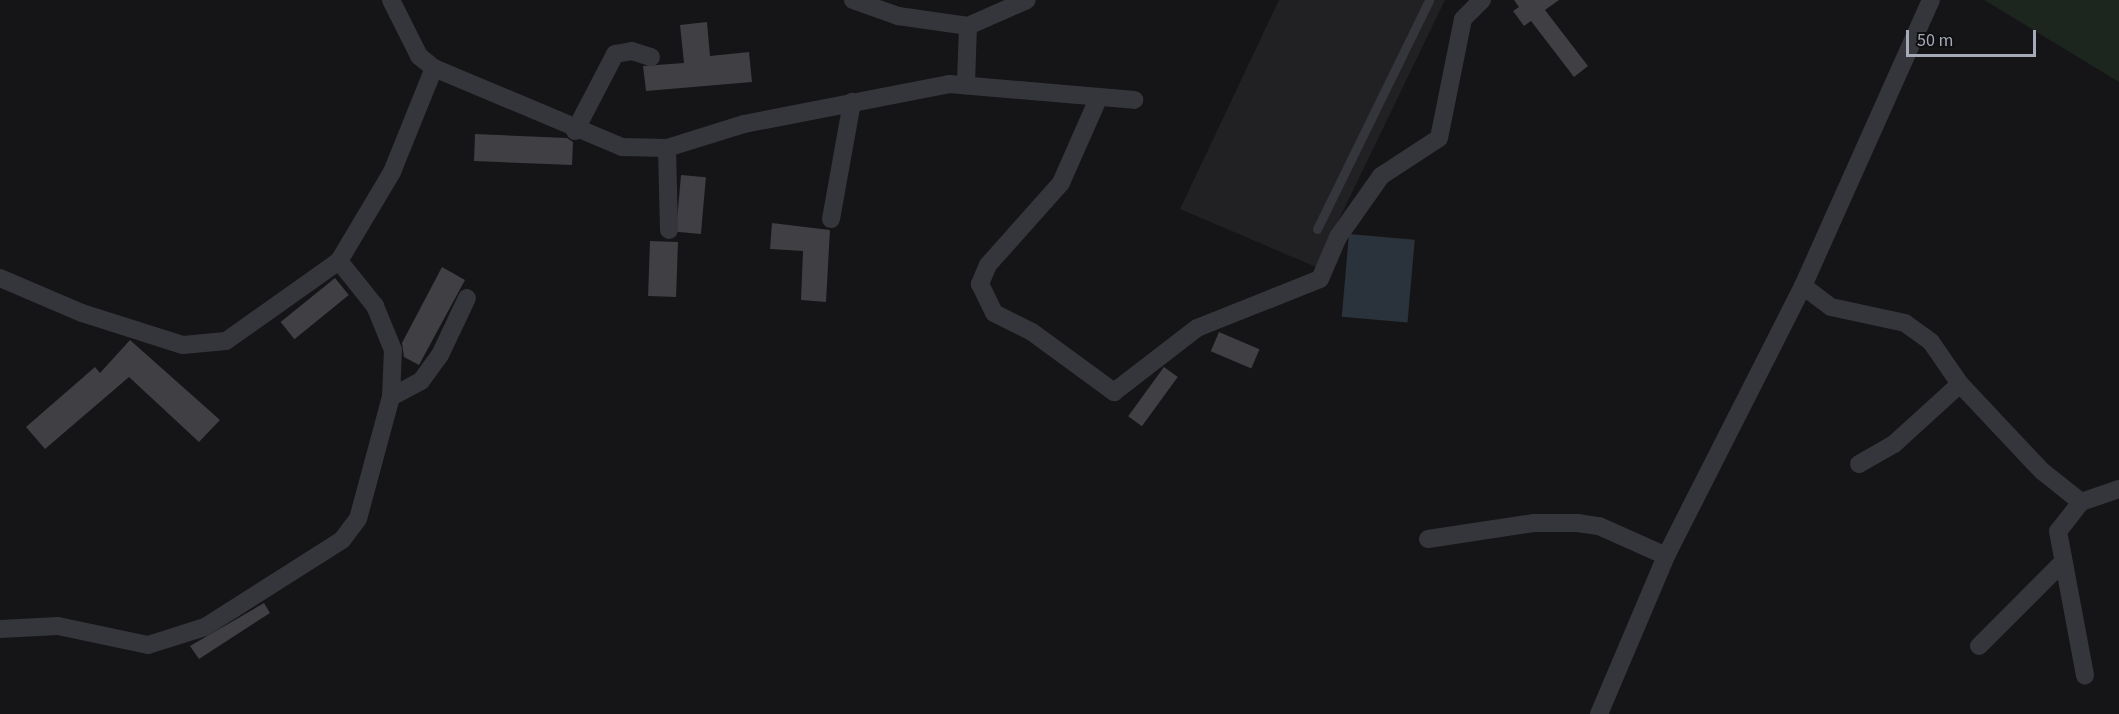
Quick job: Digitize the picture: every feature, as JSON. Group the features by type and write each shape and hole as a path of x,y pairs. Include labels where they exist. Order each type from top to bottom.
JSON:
{"street":[{"path":"391,0 414,48 434,68 575,131 622,147 667,148 744,124 793,119 852,102 966,83 1098,99 1134,100"},
{"path":"853,0 898,16 968,26 1027,0"},
{"path":"1098,99 1061,183 988,265 980,284 994,313 1032,332 1114,392 1197,328 1320,279 1338,237 1381,176 1439,138 1463,19 1482,0"},
{"path":"1599,714 1666,556 1803,286 1931,0"},
{"path":"966,83 968,26"},
{"path":"575,131 615,54 632,51 651,57"},
{"path":"0,278 82,314 183,345 226,341 339,261 392,172 434,68"},
{"path":"831,219 852,102"},
{"path":"667,148 669,230"},
{"path":"0,630 57,626 148,645 205,627 350,531 391,397 393,350 386,326 339,261"},
{"path":"1803,286 1842,311 1905,323 1931,342 1960,384 2042,471 2081,502"},
{"path":"391,397 421,381 440,355 467,298"},
{"path":"1859,464 1894,444 1960,384"},
{"path":"2085,675 2060,565 2059,526 2081,502 2119,489"},
{"path":"1428,539 1534,523 1577,523 1599,526 1666,556"},
{"path":"1980,646 2060,565"}],"lane":[{"path":"1317,229 1429,0"}],"shaded area":[{"path":"1279,0 1445,0 1316,267 1180,209"},
{"path":"1984,0 2119,0 2119,82"},
{"path":"1349,234 1415,240 1408,322 1342,317"}],"building":[{"path":"1514,0 1559,0 1545,10 1588,66 1574,77 1531,21 1524,26 1513,11 1519,7"},
{"path":"707,22 710,56 749,52 752,82 646,91 643,66 684,63 680,25"},
{"path":"475,134 567,138 573,142 572,165 474,161"},
{"path":"681,175 706,177 701,234 676,232"},
{"path":"772,223 830,230 826,302 801,300 803,251 770,249"},
{"path":"650,241 678,242 676,297 648,296"},
{"path":"442,267 465,280 419,365 404,357 402,343"},
{"path":"335,278 349,295 294,339 281,322"},
{"path":"1219,332 1260,349 1251,369 1211,351"},
{"path":"130,340 220,420 199,442 129,377 45,449 26,427 95,367 100,373"},
{"path":"1164,367 1178,377 1142,426 1128,416"},
{"path":"264,603 270,613 199,659 190,646"}]}
